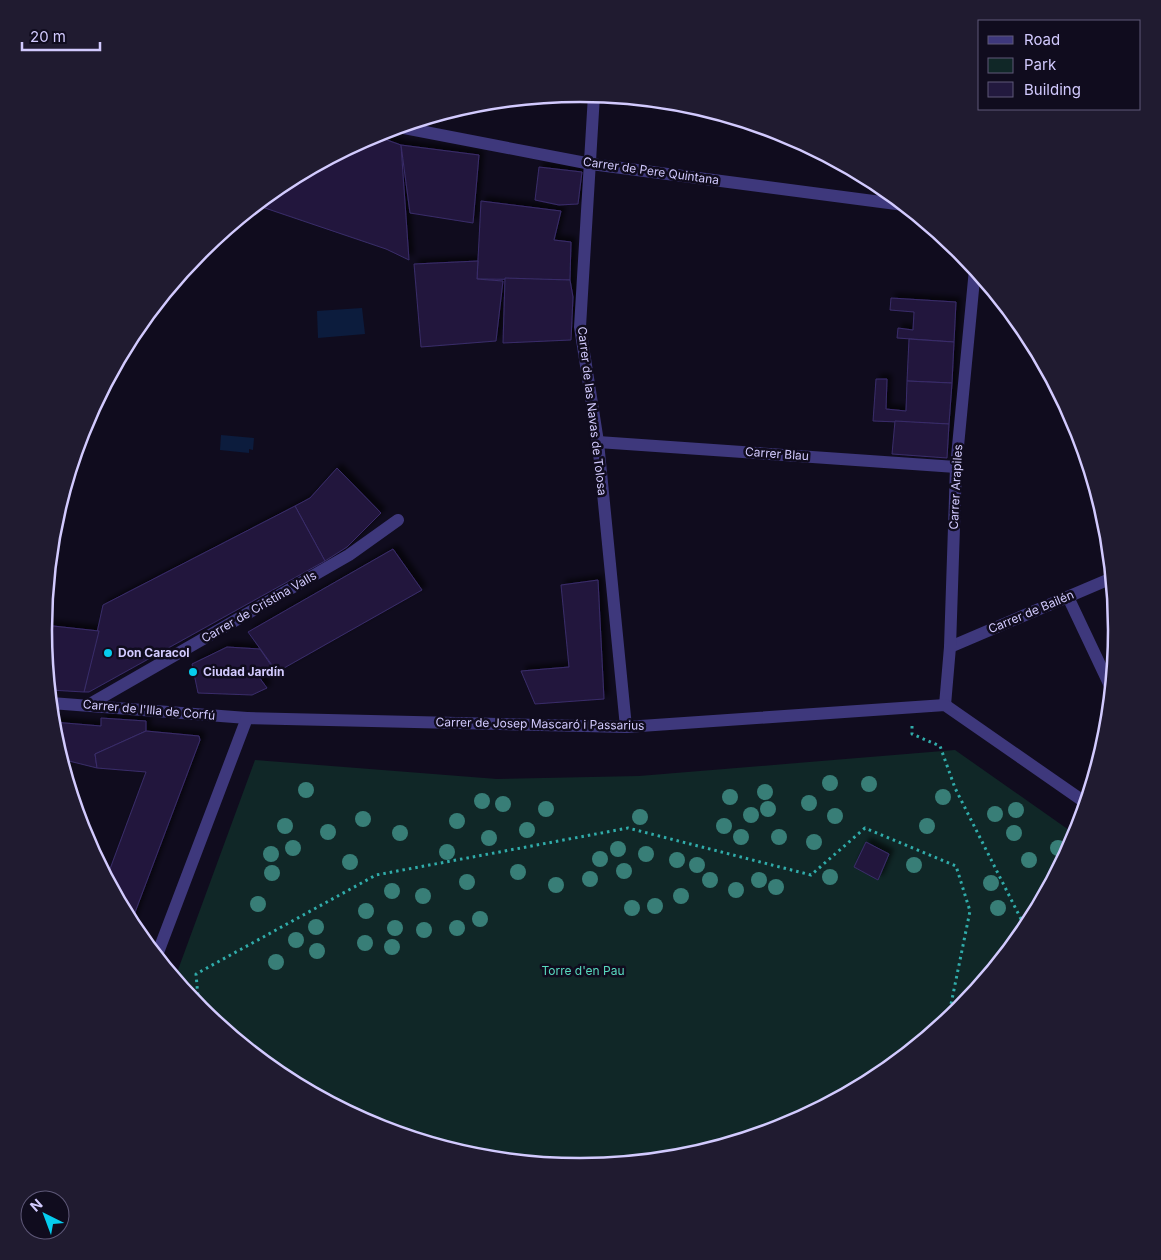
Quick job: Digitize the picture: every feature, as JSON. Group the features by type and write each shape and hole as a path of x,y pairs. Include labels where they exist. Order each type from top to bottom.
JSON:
{"street":[{"name":"Carrer de las Navas de Tolosa","path":"594,102 580,327 598,442 626,727"},
{"name":"Carrer de Pere Quintana","path":"413,129 590,164 891,203"},
{"name":"Carrer Arapiles","path":"944,705 950,647 956,467 974,279"},
{"name":"Carrer Blau","path":"598,442 956,467"},
{"name":"Carrer de Cristina Valls","path":"90,704 349,555 398,520"},
{"name":"Carrer de Bailén","path":"950,647 1106,581"},
{"path":"1068,596 1106,676"},
{"name":"Carrer de l'Illa de Corfú","path":"58,703 90,704 246,718"},
{"name":"Carrer de Josep Mascaró i Passarius","path":"246,718 626,727 944,705"},
{"path":"944,705 1080,800"},
{"path":"159,947 246,718"}],"path":[{"path":"911,708 912,734 940,746 955,788 1022,920"},
{"path":"198,993 196,974 376,875 628,828 810,875 865,828 956,866 970,911 951,1006"}],"green space":[{"name":"Torre d'en Pau","path":"955,750 1069,830 1054,864 1020,923 977,978 929,1027 874,1069 814,1104 750,1130 684,1148 615,1157 546,1157 477,1148 411,1130 347,1104 287,1069 232,1027 178,970 255,760 497,779 639,776"}],"water":[{"path":"362,308 365,334 318,338 317,311"},
{"path":"221,435 254,438 253,450 249,449 249,453 220,450"}],"building":[{"path":"385,139 401,145 409,260 386,249 264,208 287,191 347,156"},
{"path":"401,145 479,155 473,223 410,213"},
{"path":"539,167 582,172 578,204 559,205 535,200"},
{"path":"481,201 561,211 554,240 571,242 570,280 477,279"},
{"path":"478,261 477,279 503,281 496,341 421,347 414,264"},
{"path":"505,278 570,280 573,297 571,340 503,343"},
{"path":"891,298 956,302 954,342 897,338 898,328 913,330 914,312 890,310"},
{"path":"909,339 954,342 952,383 907,381"},
{"path":"876,379 887,379 886,409 906,411 907,381 952,383 949,424 873,421"},
{"path":"895,421 949,424 947,458 892,454"},
{"path":"337,468 381,513 347,547 325,561 295,506 310,498"},
{"path":"295,506 325,561 89,692 84,692 103,605"},
{"path":"393,549 422,590 277,672 248,632"},
{"path":"598,580 604,699 535,704 521,671 569,667 561,585"},
{"path":"52,626 99,631 84,692 56,690"},
{"path":"227,647 260,649 273,668 259,677 267,688 252,695 198,693 192,664"},
{"path":"101,718 146,721 146,731 95,754 97,768 69,761 61,723 101,726"},
{"path":"146,731 199,736 200,740 135,913 110,869 146,772 97,768 95,754"},
{"path":"866,842 889,854 878,880 854,867"}],"place":[{"name":"Don Caracol","path":"108,653"},
{"name":"Ciudad Jardín","path":"193,672"}]}
